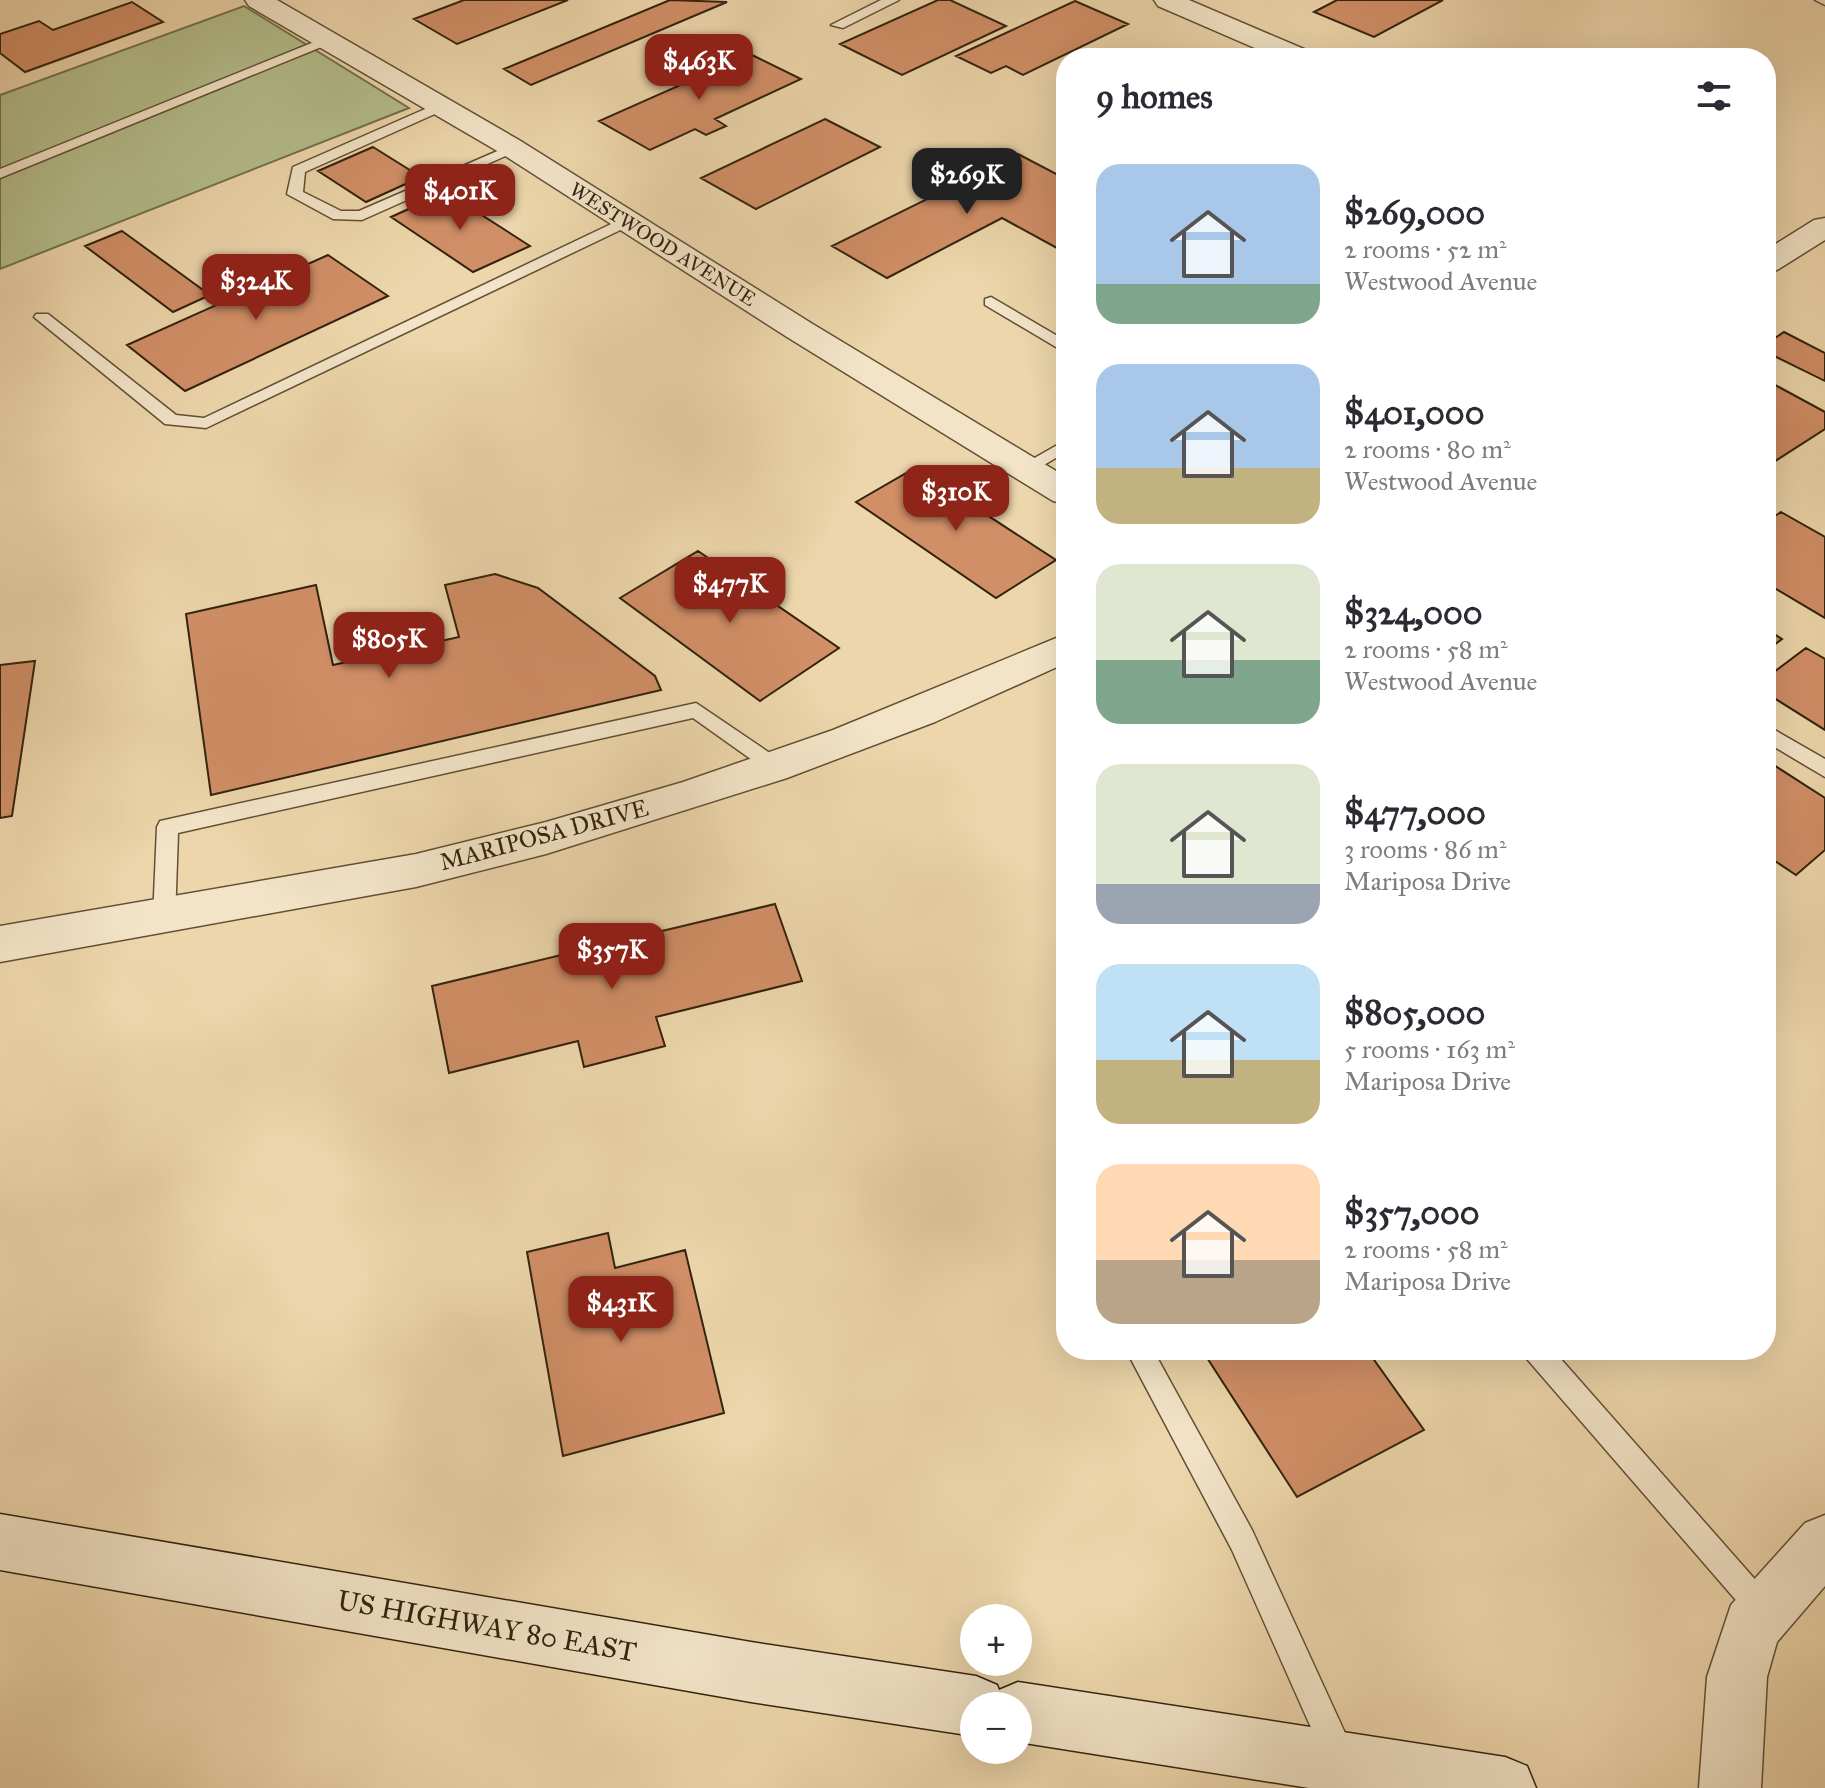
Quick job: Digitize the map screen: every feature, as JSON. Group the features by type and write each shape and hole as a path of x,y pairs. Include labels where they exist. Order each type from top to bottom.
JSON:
{"street":[{"name":"WESTWOOD AVENUE","path":"258,0 514,149 1056,487"},
{"path":"1167,0 1278,48"},
{"path":"1776,256 1825,227"},
{"name":"MARIPOSA DRIVE","path":"0,944 164,919 468,859 776,767 976,690 1056,652"},
{"name":"US HIGHWAY 80 EAST","path":"0,1542 751,1672 960,1704"},
{"path":"1730,1788 1737,1677 1752,1626 1825,1543"},
{"path":"1032,1714 1505,1788"}],"lane":[{"path":"838,25 892,0"},
{"path":"0,174 329,41"},
{"path":"441,106 298,170 295,194 338,216 362,215 514,149"},
{"path":"42,317 171,420 206,423 628,221"},
{"path":"991,302 1056,342"},
{"path":"1026,468 1056,451"},
{"path":"164,919 168,827 696,710 776,767"},
{"path":"1776,738 1825,769"},
{"path":"1144,1360 1242,1540 1342,1762"},
{"path":"1545,1360 1764,1611"}],"green space":[{"path":"244,6 409,108 0,269 0,95"}],"building":[{"path":"464,0 568,0 457,44 414,19"},
{"path":"670,0 727,2 531,85 504,69"},
{"path":"938,0 950,0 1006,26 902,75 840,44"},
{"path":"1337,0 1443,0 1374,37 1314,12"},
{"path":"1075,1 1128,24 1079,48 1056,48 1056,59 1023,75 1006,66 991,73 956,56"},
{"path":"132,2 163,22 25,72 0,53 0,34 39,21 53,30"},
{"path":"750,54 801,79 715,119 726,126 706,135 695,129 650,150 599,121"},
{"path":"825,119 880,147 756,209 701,178"},
{"path":"373,147 421,177 366,202 318,171"},
{"path":"1018,154 1056,174 1056,248 1002,218 887,278 832,246"},
{"path":"446,192 530,246 473,272 391,217"},
{"path":"122,231 210,295 173,312 85,246"},
{"path":"328,255 388,296 185,391 127,345"},
{"path":"1784,332 1825,353 1825,381 1776,357 1776,337"},
{"path":"1776,385 1825,412 1825,429 1776,461"},
{"path":"915,468 1056,560 996,598 856,502"},
{"path":"1781,512 1825,537 1825,618 1776,589 1776,515"},
{"path":"698,551 839,648 760,701 620,598"},
{"path":"495,574 538,588 655,676 661,690 211,795 186,614 316,585 333,665 459,637 445,585"},
{"path":"1806,648 1825,659 1825,730 1776,699 1776,670"},
{"path":"35,661 12,816 0,818 0,665"},
{"path":"1776,766 1825,798 1825,850 1796,875 1776,862"},
{"path":"775,904 802,981 656,1017 665,1046 584,1067 578,1041 449,1073 432,986"},
{"path":"608,1233 615,1268 685,1250 724,1413 563,1456 527,1252"},
{"path":"1208,1360 1374,1360 1424,1430 1297,1497"}]}
